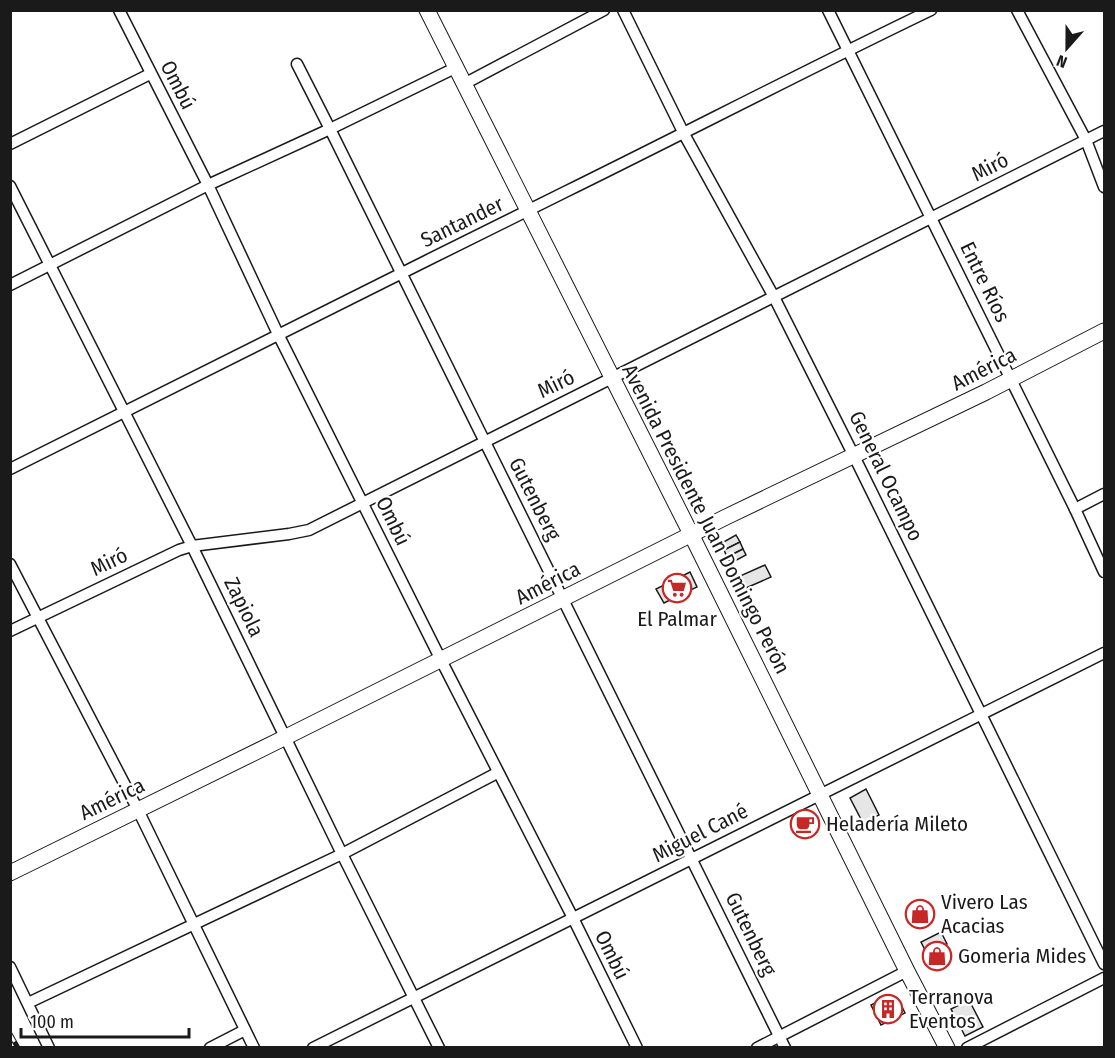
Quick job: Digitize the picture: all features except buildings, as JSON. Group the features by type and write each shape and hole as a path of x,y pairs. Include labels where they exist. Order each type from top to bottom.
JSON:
{"street":[{"name":"Ombú","path":"119,10 208,185 278,334 636,1047"},
{"name":"Avenida Presidente Juan Domingo Perón","path":"427,10 691,534 906,971 947,1047"},
{"path":"464,84 604,10"},
{"name":"General Ocampo","path":"623,10 684,134 774,297 1104,964"},
{"name":"Entre Ríos","path":"828,10 1104,572"},
{"name":"Santander","path":"10,469 931,10"},
{"path":"1017,10 1086,140 1104,187"},
{"name":"Gutenberg","path":"297,64 786,1047"},
{"path":"10,285 208,185 455,68"},
{"path":"10,144 150,74"},
{"name":"Miró","path":"10,631 179,550 192,546 309,530 1104,131"},
{"name":"Zapiola","path":"10,186 192,546 439,1047"},
{"name":"América","path":"10,873 691,534 1010,380 1104,332"},
{"path":"1075,509 1104,494"},
{"path":"10,564 138,810 254,1047"},
{"name":"Miguel Cané","path":"313,1047 1104,653"},
{"path":"28,1002 342,854 498,773"},
{"path":"10,967 49,1047"},
{"path":"757,1047 906,971"},
{"path":"967,1047 1104,978"},
{"path":"210,1047 245,1030"}],"railway":[{"path":"10,1034 18,1048"}],"place":[{"name":"El Palmar","path":"677,588"},
{"name":"Heladería Mileto","path":"805,824"},
{"name":"Vivero Las Acacias","path":"920,914"},
{"name":"Gomeria Mides","path":"937,956"},
{"name":"Terranova Eventos","path":"888,1009"}]}
